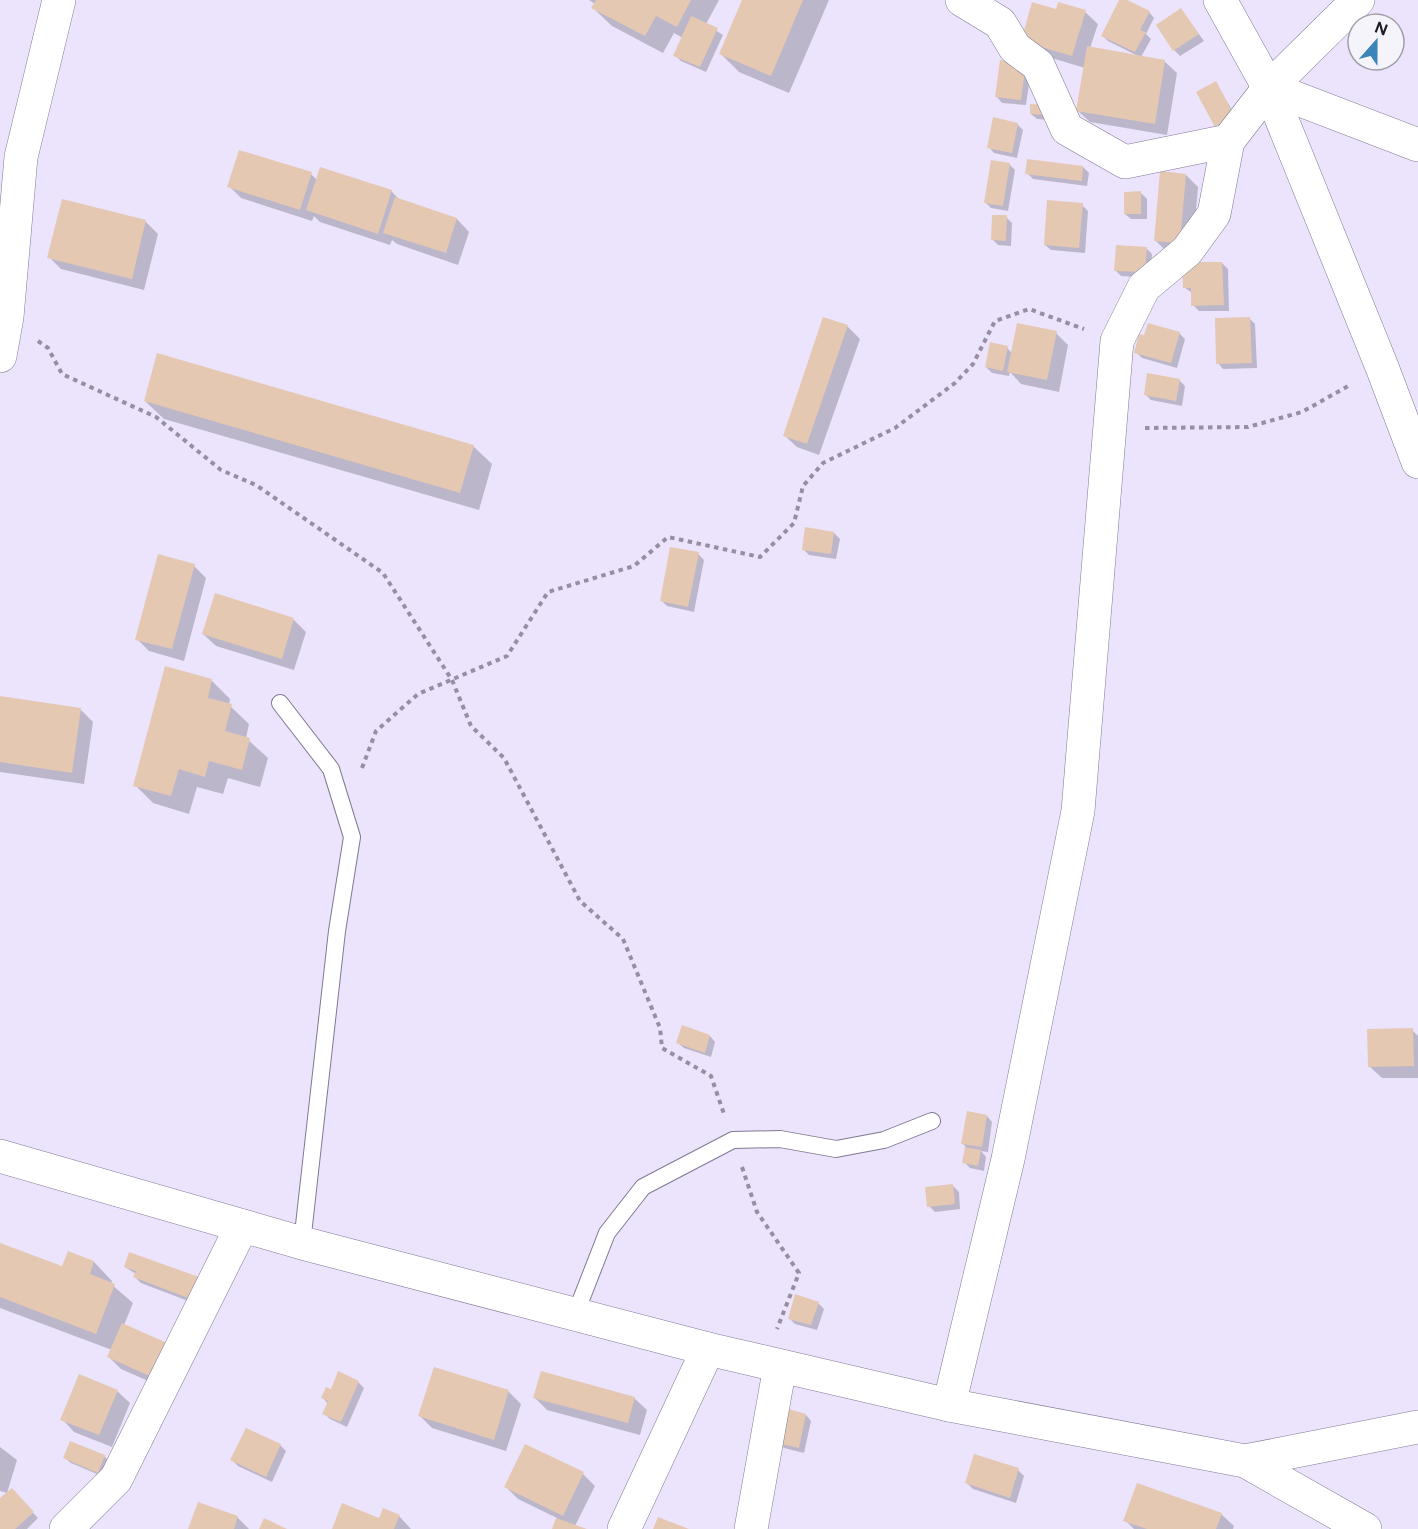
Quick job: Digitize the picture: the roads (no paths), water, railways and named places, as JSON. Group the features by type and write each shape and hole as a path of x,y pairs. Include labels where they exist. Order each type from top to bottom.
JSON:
{"street":[{"path":"0,356 7,317 21,157 59,0"},
{"path":"962,0 1000,23 1015,48 1038,65 1067,129 1125,162 1228,141"},
{"path":"1220,0 1269,88 1418,462"},
{"path":"949,1405 1008,1159 1078,811 1117,341 1144,287 1187,251 1214,214 1228,141 1269,88 1358,0"},
{"path":"1269,88 1418,145"},
{"path":"0,1156 302,1244 708,1349 949,1405 1245,1461 1365,1529"},
{"path":"66,1529 116,1479 242,1226"},
{"path":"624,1529 708,1349"},
{"path":"751,1529 772,1364"},
{"path":"1245,1461 1418,1426"}],"lane":[{"path":"280,703 331,769 352,837 337,931 302,1244"},
{"path":"575,1315 607,1233 643,1187 734,1140 780,1139 836,1149 884,1140 932,1120"}]}
